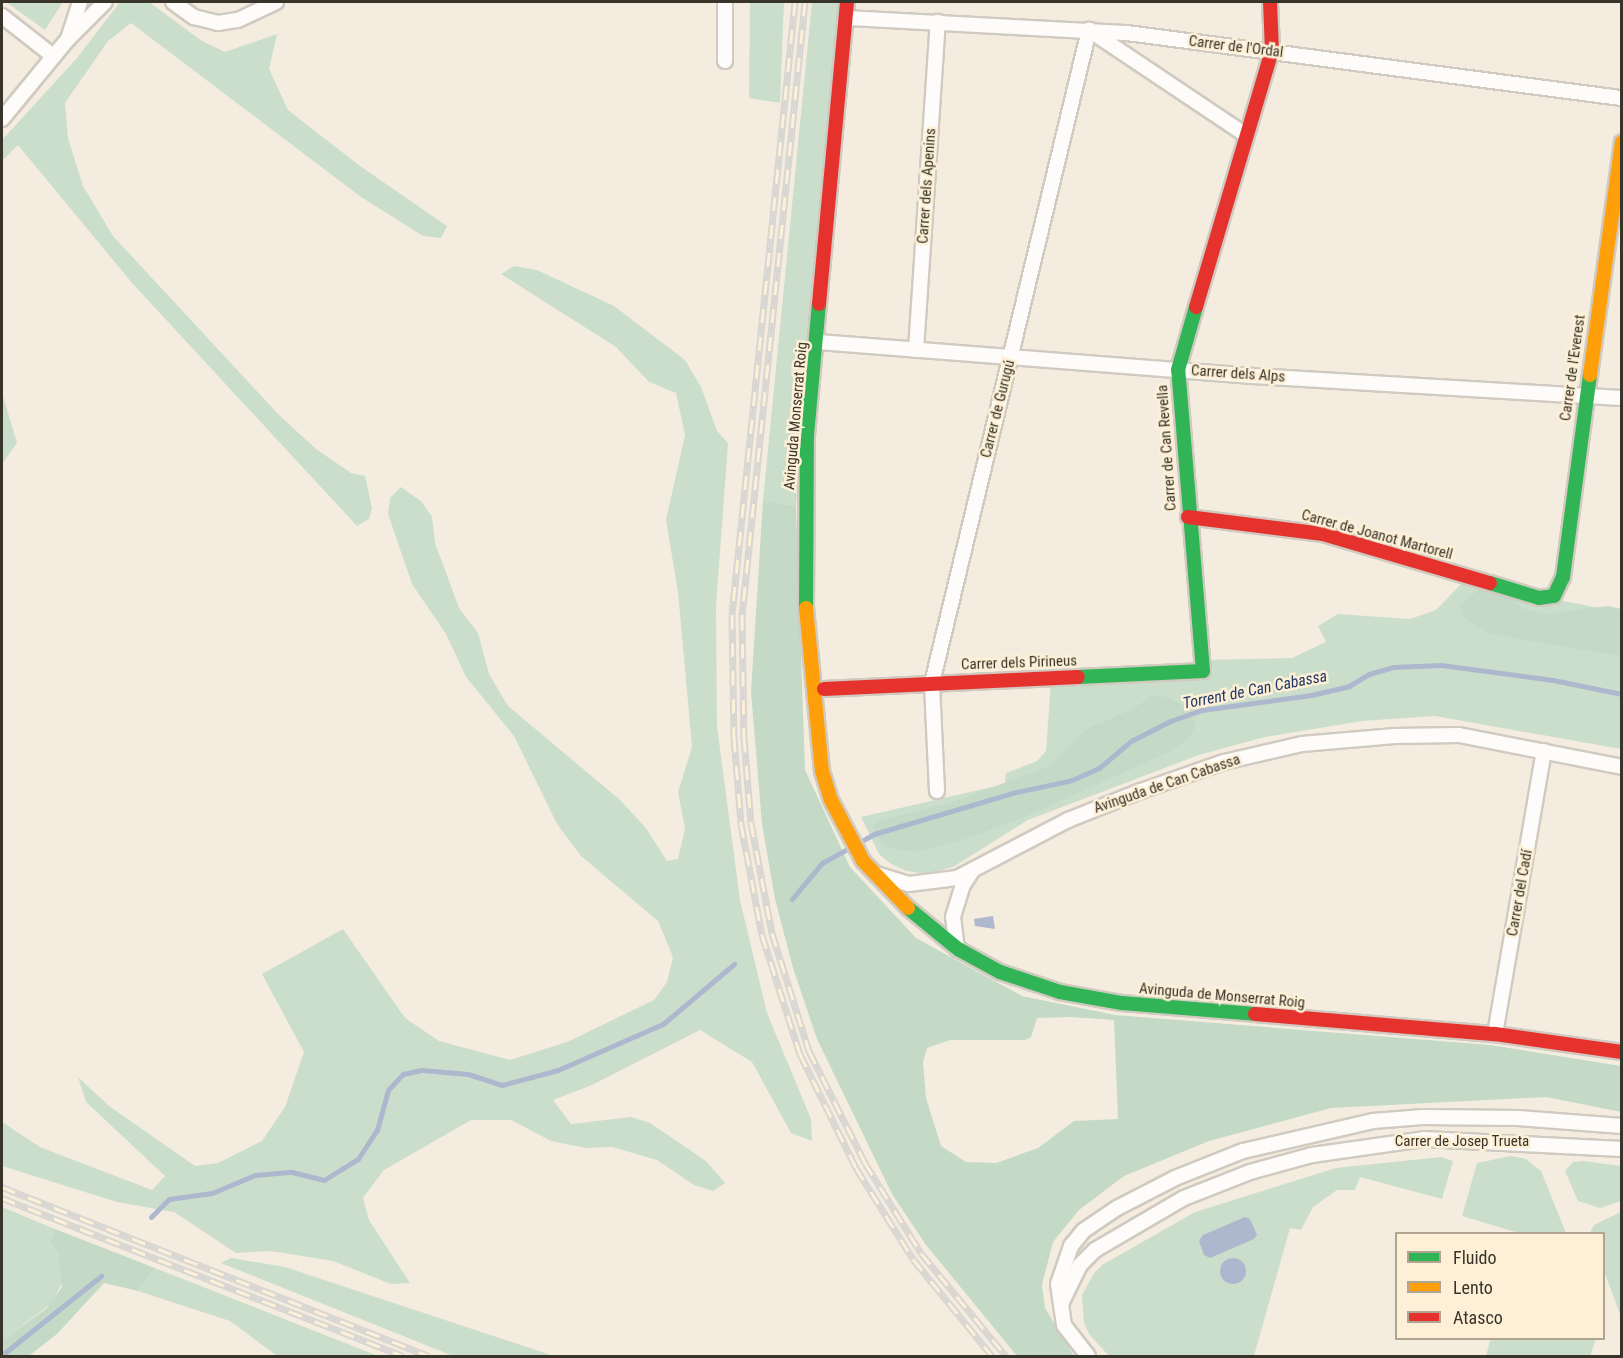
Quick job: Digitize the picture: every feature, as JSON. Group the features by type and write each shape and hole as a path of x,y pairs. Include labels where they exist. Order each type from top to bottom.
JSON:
{"street":[{"path":"68,39 80,2"},
{"path":"2,118 68,39 105,2"},
{"path":"172,2 194,17 218,23 238,20 276,2"},
{"path":"724,61 725,2"},
{"name":"Avinguda Monserrat Roig","path":"847,2 848,18 819,342 807,435 804,531 806,621 822,771 842,823 867,866"},
{"name":"Carrer de Can Revella","path":"1203,660 1188,517 1178,370 1272,51 1270,2"},
{"path":"2,16 53,56"},
{"name":"Carrer de l'Ordal","path":"848,18 1089,30 1272,51 1622,98"},
{"name":"Carrer dels Apenins","path":"916,350 939,22"},
{"path":"1089,30 1246,135"},
{"name":"Carrer de Gurugú","path":"937,791 932,683 1089,30"},
{"name":"Carrer de l'Everest","path":"1554,596 1563,577 1586,394 1622,142"},
{"name":"Carrer dels Alps","path":"819,342 1178,370 1622,398"},
{"name":"Carrer de Joanot Martorell","path":"1188,517 1323,534 1539,598 1554,596"},
{"name":"Carrer dels Pirineus","path":"824,690 932,683 1197,674 1203,671 1203,660"},
{"name":"Avinguda de Can Cabassa","path":"867,866 909,884 957,878 1068,820 1141,791 1224,762 1302,744 1395,736 1459,735 1622,767"},
{"name":"Carrer del Cadí","path":"1495,1034 1544,752"},
{"name":"Avinguda de Monserrat Roig","path":"867,866 900,902 958,949 1000,972 1045,987 1122,1004 1495,1034 1622,1052"},
{"path":"958,949 953,917 963,885 973,869"},
{"name":"Carrer de Josep Trueta","path":"1062,1304 1058,1284 1071,1246 1083,1231 1175,1178 1243,1151 1373,1121 1423,1117 1622,1126"},
{"name":"Carrer de Josep Trueta","path":"1062,1304 1066,1287 1095,1250 1184,1198 1250,1172 1323,1153 1424,1139 1622,1149"},
{"path":"1062,1304 1064,1325 1088,1356"}],"green space":[{"path":"6,2 63,2 45,30"},
{"path":"120,2 149,2 202,41 225,52 277,34 269,69 288,110 360,166 447,226 441,238 423,236 361,197 131,23 108,41 65,103 68,138 83,186 113,236 280,416 316,449 351,473 365,476 372,508 369,519 357,526 132,283 18,145 2,161 2,140 77,58"},
{"path":"750,2 784,2 780,103 749,98"},
{"path":"812,2 840,2 796,506 763,500"},
{"path":"514,266 537,270 614,306 685,360 701,387 717,431 728,443 716,606 717,726 740,900 767,1013 811,1119 812,1141 791,1133 752,1062 700,1030 592,1085 553,1100 571,1124 631,1117 650,1123 706,1161 725,1183 713,1191 694,1185 657,1160 612,1147 586,1148 551,1141 511,1120 471,1120 384,1170 363,1198 369,1220 410,1283 391,1284 333,1261 271,1251 236,1253 174,1212 117,1202 2,1166 2,1122 40,1147 152,1190 165,1176 86,1102 78,1077 109,1106 195,1166 218,1163 262,1141 285,1107 304,1052 262,974 343,929 405,1018 439,1041 510,1060 567,1042 654,1000 667,982 673,957 658,921 581,856 557,824 514,736 466,677 446,634 412,584 388,514 390,498 401,487 422,502 432,517 435,543 459,608 478,633 489,674 508,706 619,799 646,828 667,861 678,859 685,829 678,792 692,747 678,592 666,520 685,435 676,393 649,382 616,347 501,274"},
{"path":"2,393 17,443 2,464"},
{"path":"763,500 796,506 805,770 850,867 916,938 1022,996 1115,1015 1490,1045 1621,1066 1621,1112 1546,1097 1331,1108 1209,1141 1124,1176 1079,1210 1053,1242 1042,1285 1045,1308 1074,1356 1017,1356 926,1245 892,1194 817,1039 793,968 775,899 762,824 751,692","holes":["1071,1017 1114,1020 1118,1119 1074,1121 1038,1148 996,1163 966,1162 941,1146 926,1098 923,1062 927,1048 950,1040 1025,1040 1031,1037 1037,1018"]},
{"path":"1463,582 1621,612 1621,749 1435,716 1362,721 1265,737 1199,755 1028,820 953,867 927,874 906,871 891,864 879,854 861,817 1005,784 1006,773 1037,761 1046,751 1051,679 1196,674 1203,660 1292,658 1326,642 1318,626 1338,614 1410,619 1436,610"},
{"path":"1480,588 1509,593 1521,608 1546,614 1608,606 1621,609 1621,656 1490,634 1465,619 1460,606"},
{"path":"1151,696 1167,697 1184,706 1196,726 1188,739 1169,752 1022,818 968,838 916,852 885,847 872,826 881,820 956,801 1049,766 1088,728 1133,709"},
{"path":"1511,1156 1526,1159 1541,1171 1566,1232 1516,1232 1462,1216 1477,1163"},
{"path":"1441,1157 1453,1161 1442,1199 1360,1177 1355,1190 1337,1190 1313,1207 1301,1230 1290,1228 1254,1356 1109,1356 1089,1334 1084,1323 1082,1295 1094,1273 1102,1265 1195,1212 1336,1168"},
{"path":"1583,1161 1621,1166 1621,1201 1600,1208 1578,1201 1565,1171 1573,1162"},
{"path":"2,1207 55,1229 50,1242 58,1253 63,1281 52,1303 2,1341"},
{"path":"1622,1212 1621,1317 1605,1274 1605,1232 1590,1232 1594,1225"},
{"path":"55,1229 155,1268 138,1291 104,1283 57,1334 30,1355 2,1356 2,1341 47,1308 62,1287 58,1253 50,1242"},
{"path":"231,1258 285,1267 554,1356 453,1356 221,1263"},
{"path":"155,1268 378,1356 277,1356 230,1321 138,1291"},
{"path":"1490,1340 1596,1340 1590,1356 1486,1356"}],"water":[{"path":"993,916 995,929 975,926 974,919"},
{"path":"1245,1217 1250,1219 1257,1235 1254,1239 1210,1258 1204,1255 1199,1241 1203,1235"},
{"path":"1233,1258 1242,1262 1246,1271 1242,1280 1233,1284 1224,1280 1220,1271 1224,1262"}],"waterway":[{"name":"Torrent de Can Cabassa","path":"792,899 822,863 874,834 1012,793 1072,780 1099,768 1131,741 1170,721 1202,710 1311,695 1349,686 1369,674 1393,667 1441,665 1553,680 1622,694"},
{"path":"151,1217 169,1199 212,1193 255,1175 292,1172 324,1180 358,1159 377,1130 388,1090 403,1074 422,1070 468,1074 502,1085 558,1070 663,1024 734,964"},
{"path":"2,1355 101,1276"}],"railway":[{"path":"795,2 732,615 734,738 741,824 762,935 800,1054 856,1168 913,1259 992,1356"},
{"path":"805,2 742,616 744,738 751,823 772,933 809,1051 865,1163 921,1253 1006,1356"},
{"path":"2,1187 429,1356"},
{"path":"2,1198 403,1356"}],"traffic: fast":[{"path":"806,608 807,435 819,304"},
{"path":"1078,677 1203,671 1178,370 1196,307"},
{"path":"1490,583 1539,598 1554,596 1563,577 1590,375"},
{"path":"908,908 958,949 1000,972 1060,992 1122,1003 1255,1014"}],"traffic: slow":[{"path":"1590,375 1622,142"},
{"path":"806,608 822,771 831,800 863,861 908,908"}],"traffic: jam":[{"path":"819,304 847,2"},
{"path":"1196,307 1272,51 1270,2"},
{"path":"1188,517 1323,534 1490,583"},
{"path":"824,689 1078,677"},
{"path":"1255,1014 1495,1034 1622,1052"}]}
